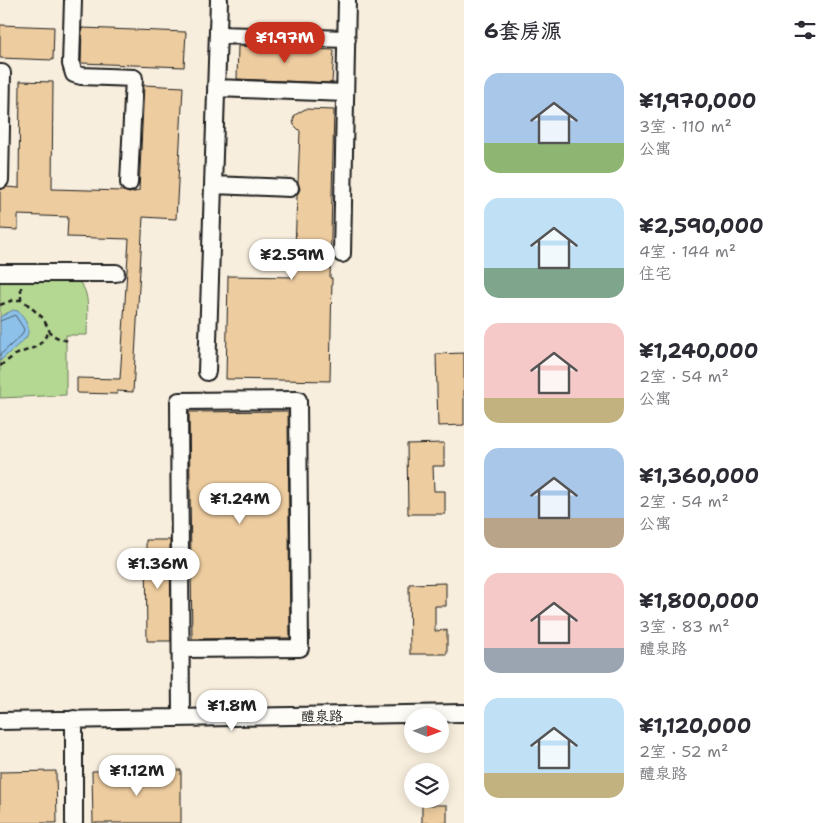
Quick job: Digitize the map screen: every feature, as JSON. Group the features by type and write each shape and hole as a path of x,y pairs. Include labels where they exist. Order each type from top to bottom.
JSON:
{"street":[{"path":"74,0 71,64 74,74 81,76 134,78 129,183"},
{"path":"207,372 219,0"},
{"path":"342,254 347,0"},
{"path":"218,35 346,39"},
{"path":"0,73 2,73 0,180"},
{"path":"216,88 345,92"},
{"path":"213,185 290,188"},
{"path":"0,274 116,273"},
{"path":"181,718 180,401 298,400 300,648 182,649"},
{"name":"醴泉路","path":"0,721 464,714"},
{"path":"74,719 74,823"}],"path":[{"path":"0,305 13,300 21,300 43,318 50,331 56,337 69,341"},
{"path":"0,366 15,355 38,346 50,331"}],"green space":[{"path":"0,280 77,281 82,285 88,305 87,335 66,335 66,395 0,398"}],"water":[{"path":"13,310 18,311 25,321 28,327 28,334 0,361 0,317"}],"building":[{"path":"0,25 54,27 53,60 0,58"},
{"path":"82,28 186,32 184,67 81,63"},
{"path":"238,46 334,50 332,83 237,79"},
{"path":"20,81 53,82 52,189 123,191 129,193 139,191 144,85 183,87 176,219 143,217 133,392 117,391 117,394 77,393 77,378 120,379 129,239 67,237 68,217 18,215 18,230 0,229 0,190 6,187 19,188"},
{"path":"305,109 334,110 330,278 332,278 330,381 226,379 228,276 294,277 297,195 300,189 298,182 300,131 294,125 293,120 295,115"},
{"path":"464,353 464,425 438,426 436,354"},
{"path":"288,411 290,638 192,639 189,412"},
{"path":"444,443 444,466 433,466 434,491 445,491 445,514 408,514 407,444"},
{"path":"146,540 170,540 171,641 147,641"},
{"path":"446,583 446,606 435,606 435,631 447,630 447,654 410,654 409,584"},
{"path":"181,770 181,823 93,823 92,771"},
{"path":"56,771 57,823 0,823 0,772"},
{"path":"422,808 447,808 447,823 422,823"}]}
